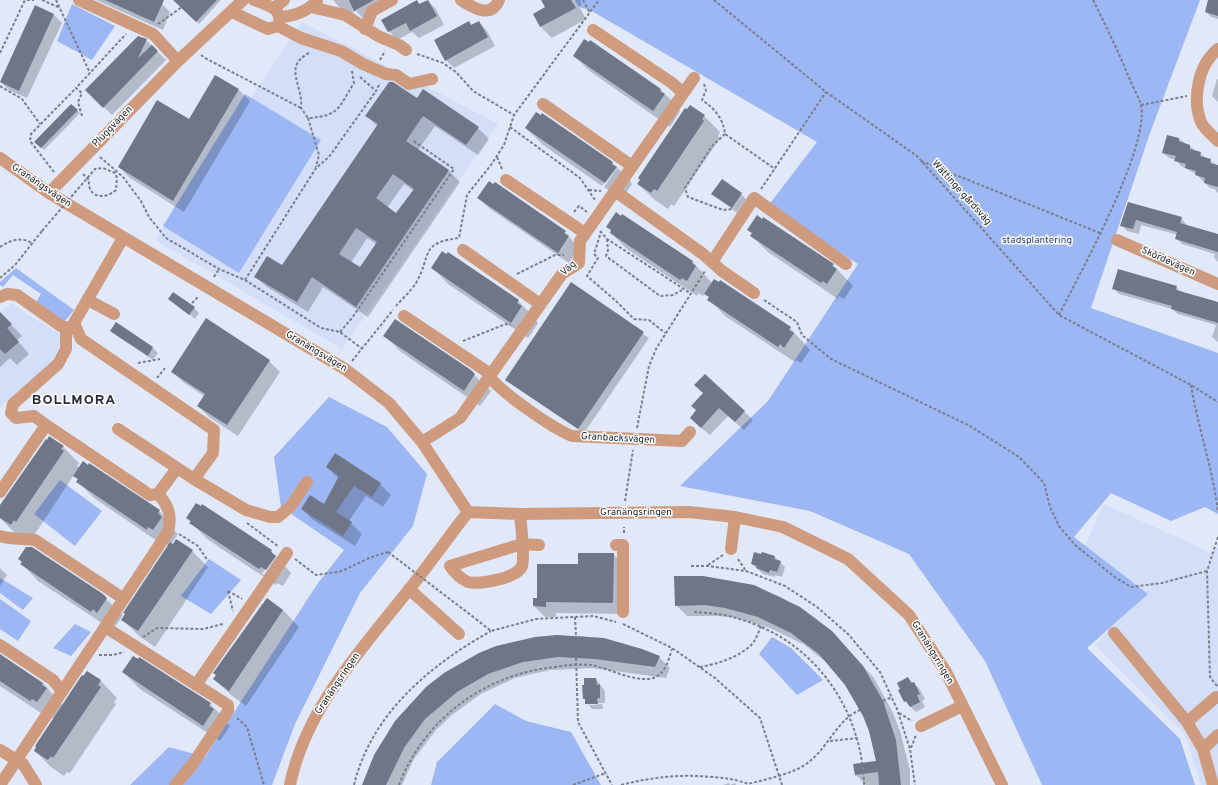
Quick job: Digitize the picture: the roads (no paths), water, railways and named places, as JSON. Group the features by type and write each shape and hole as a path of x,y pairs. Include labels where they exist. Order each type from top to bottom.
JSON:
{"street":[{"path":"79,0 153,34 178,61"},
{"name":"Pluggvägen","path":"48,193 178,61 232,12 243,0"},
{"path":"254,0 277,17 295,36 341,51 363,64 386,74 396,75 409,84 432,79"},
{"path":"232,12 268,29 277,17 284,0"},
{"path":"365,29 372,11 392,0"},
{"path":"461,0 474,8 483,11 493,9 499,0"},
{"path":"277,17 291,16 308,10 314,3 345,14 365,29 399,45 406,50"},
{"path":"593,30 672,83 683,93"},
{"path":"1218,49 1212,54 1198,82 1197,106 1201,124 1218,141"},
{"name":"Väg","path":"422,442 460,418 562,274 579,263 580,241 592,226 694,78"},
{"path":"543,104 632,166"},
{"name":"Granängsvägen","path":"0,158 48,193 345,369 388,403 422,442 468,512"},
{"path":"506,180 568,222 592,226"},
{"path":"615,191 754,293"},
{"path":"712,262 751,203 846,264"},
{"path":"123,238 74,323 66,349 58,364 13,404 10,409 11,413 16,418 34,416 150,495 158,494 178,468"},
{"name":"Skördevägen","path":"1118,240 1218,284"},
{"path":"463,250 540,304"},
{"path":"0,297 7,294 16,295 72,329 81,339 214,430 213,453 194,479"},
{"path":"88,300 114,314"},
{"name":"Granbacksvägen","path":"404,316 486,371 488,378 503,391 560,432 572,436 682,441 690,432"},
{"path":"0,492 46,425"},
{"path":"118,429 194,479 246,510 270,517 278,517 291,506 307,482"},
{"path":"0,785 124,599 169,528 170,523 167,505 158,494"},
{"name":"Granängsringen","path":"290,785 313,721 346,669 410,589 468,512 520,514 689,512 735,517 783,527 848,560 909,614 946,672 1002,785"},
{"path":"520,514 522,544 522,566 517,573 484,583 469,582 460,578 450,566 522,544 539,545"},
{"path":"731,549 735,517"},
{"path":"0,536 35,540 124,599"},
{"path":"616,545 623,545 623,612"},
{"path":"196,685 238,619 252,604 287,553"},
{"path":"410,589 436,620 459,634"},
{"path":"105,627 228,705 228,711 192,765 175,785"},
{"path":"1114,633 1188,722 1203,749 1213,785"},
{"path":"0,645 53,680 62,690"},
{"path":"1188,722 1217,697"},
{"path":"921,726 962,706"},
{"path":"1203,749 1218,735"},
{"path":"1,750 23,764 36,785"}],"district":[{"name":"BOLLMORA","path":"74,401"}],"park label":[{"name":"stadsplantering","path":"1037,241"}]}
